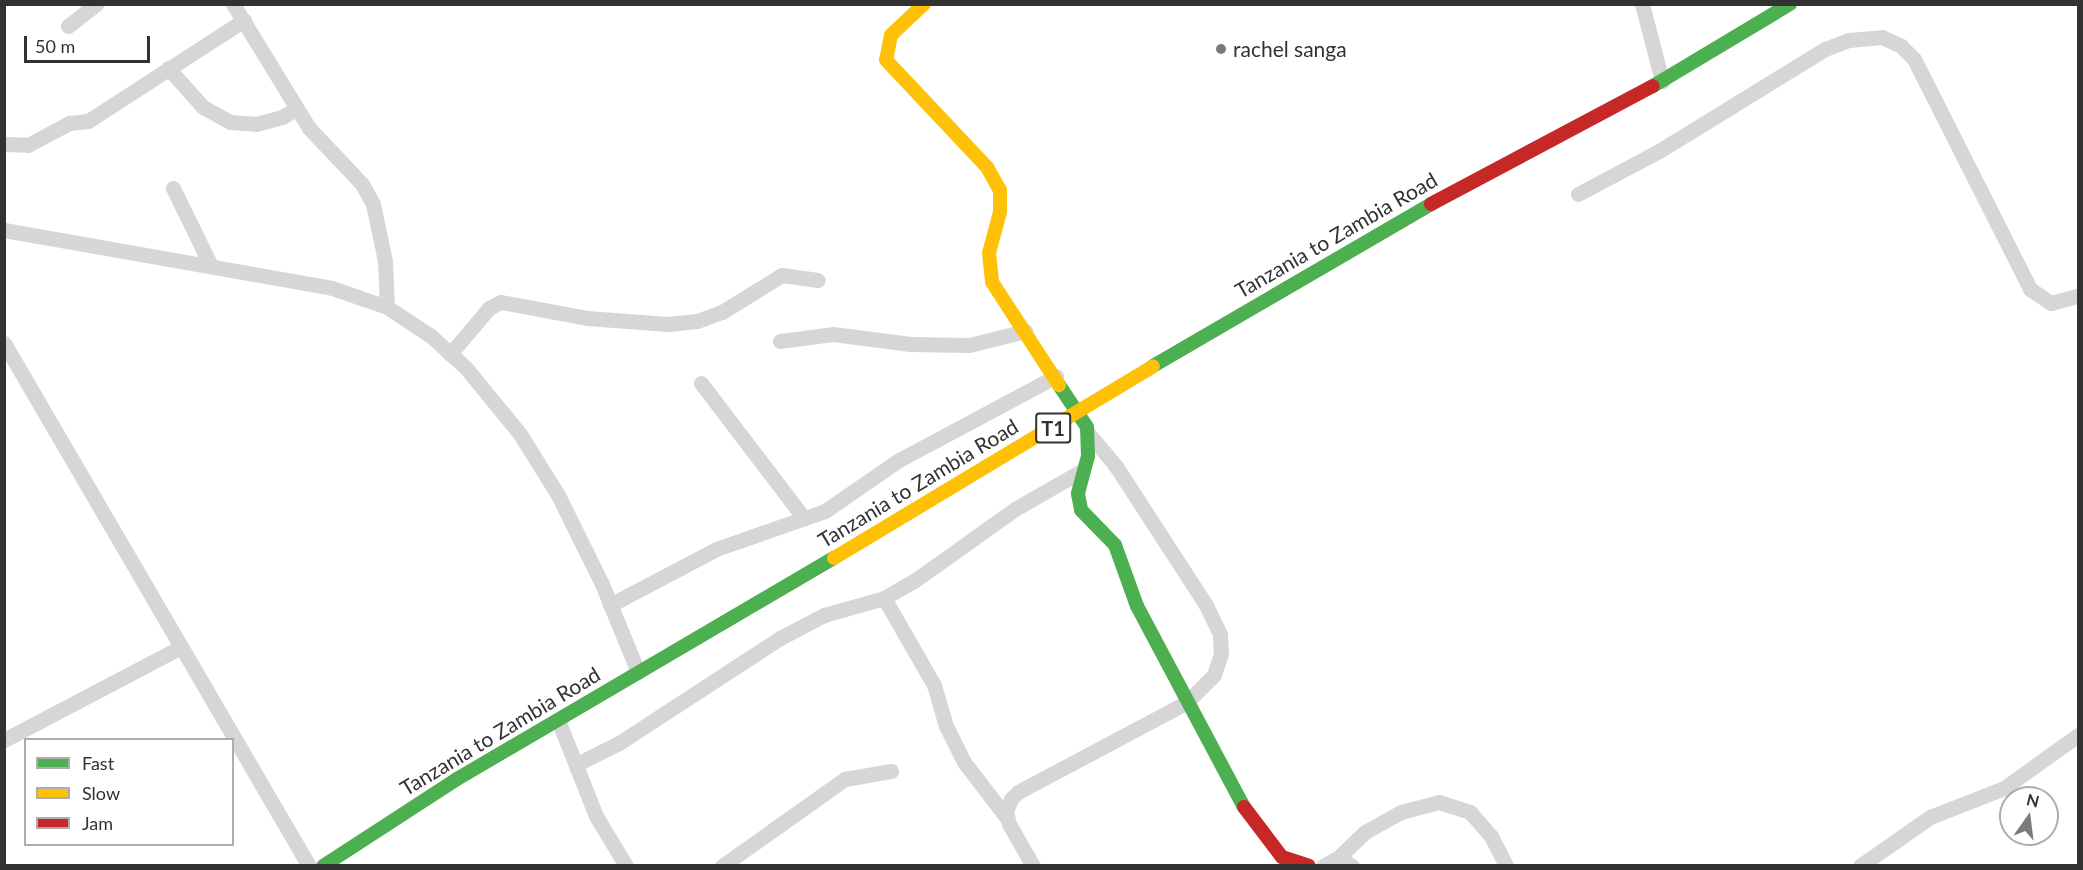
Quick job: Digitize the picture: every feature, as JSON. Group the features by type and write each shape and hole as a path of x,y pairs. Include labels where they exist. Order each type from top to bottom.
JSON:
{"main road":[{"path":"924,4 891,35 886,60 995,178 1001,200 989,253 992,282 1080,411 1088,433 1078,494 1081,510 1114,545 1137,606 1255,825 1282,857 1309,866"},
{"name":"Tanzania to Zambia Road","path":"323,866 457,778 1404,219 1662,81 1790,4"}],"street":[{"path":"68,26 96,4"},
{"path":"233,4 317,137 362,184 373,204 385,261 387,307"},
{"path":"1642,4 1662,81"},
{"path":"4,144 28,145 69,123 88,121 244,20"},
{"path":"1578,194 1659,151 1825,49 1849,40 1882,37 1901,46 1914,59 2030,289 2050,303 2079,296"},
{"path":"168,68 203,107 230,122 256,124 282,117 297,108"},
{"path":"173,188 210,264"},
{"path":"4,230 210,264 332,288 387,307 450,354 520,434 558,495 610,605 638,672"},
{"path":"450,354 489,308 501,302 587,318 668,324 698,321 722,312 782,276 818,280"},
{"path":"780,341 833,334 910,344 969,345 1025,331"},
{"path":"4,343 233,738"},
{"path":"610,605 716,549 825,511 899,460 1056,376"},
{"path":"701,383 804,518"},
{"path":"1007,818 1008,805 1018,792 1187,702 1206,685 1218,667 1220,634 1206,605 1115,465 1088,433"},
{"path":"577,764 619,743 780,638 824,615 884,598 1015,509 1083,470"},
{"path":"884,598 938,693 946,726 964,762 1007,818 1033,866"},
{"path":"4,740 180,648"},
{"path":"558,720 596,816 626,866"},
{"path":"1860,866 1930,817 2004,788 2079,735"},
{"path":"234,739 309,866"},
{"path":"722,866 845,779 891,771"},
{"path":"1323,866 1339,857 1365,832 1401,812 1439,802 1470,812 1491,836 1506,866"},
{"path":"1339,857 1352,866"}],"traffic: fast":[{"path":"1653,86 1790,4"},
{"path":"1153,366 1431,204"},
{"path":"1059,385 1087,427 1088,456 1078,494 1081,510 1115,545 1137,606 1244,807"},
{"path":"323,866 457,779 834,558"}],"traffic: slow":[{"path":"924,4 891,35 886,60 987,167 1000,190 1000,212 989,253 992,282 1059,385"},
{"path":"834,558 1153,366"}],"traffic: jam":[{"path":"1431,204 1653,86"},
{"path":"1244,807 1282,857 1309,866"}],"place":[{"name":"rachel sanga","path":"1221,49"}]}
